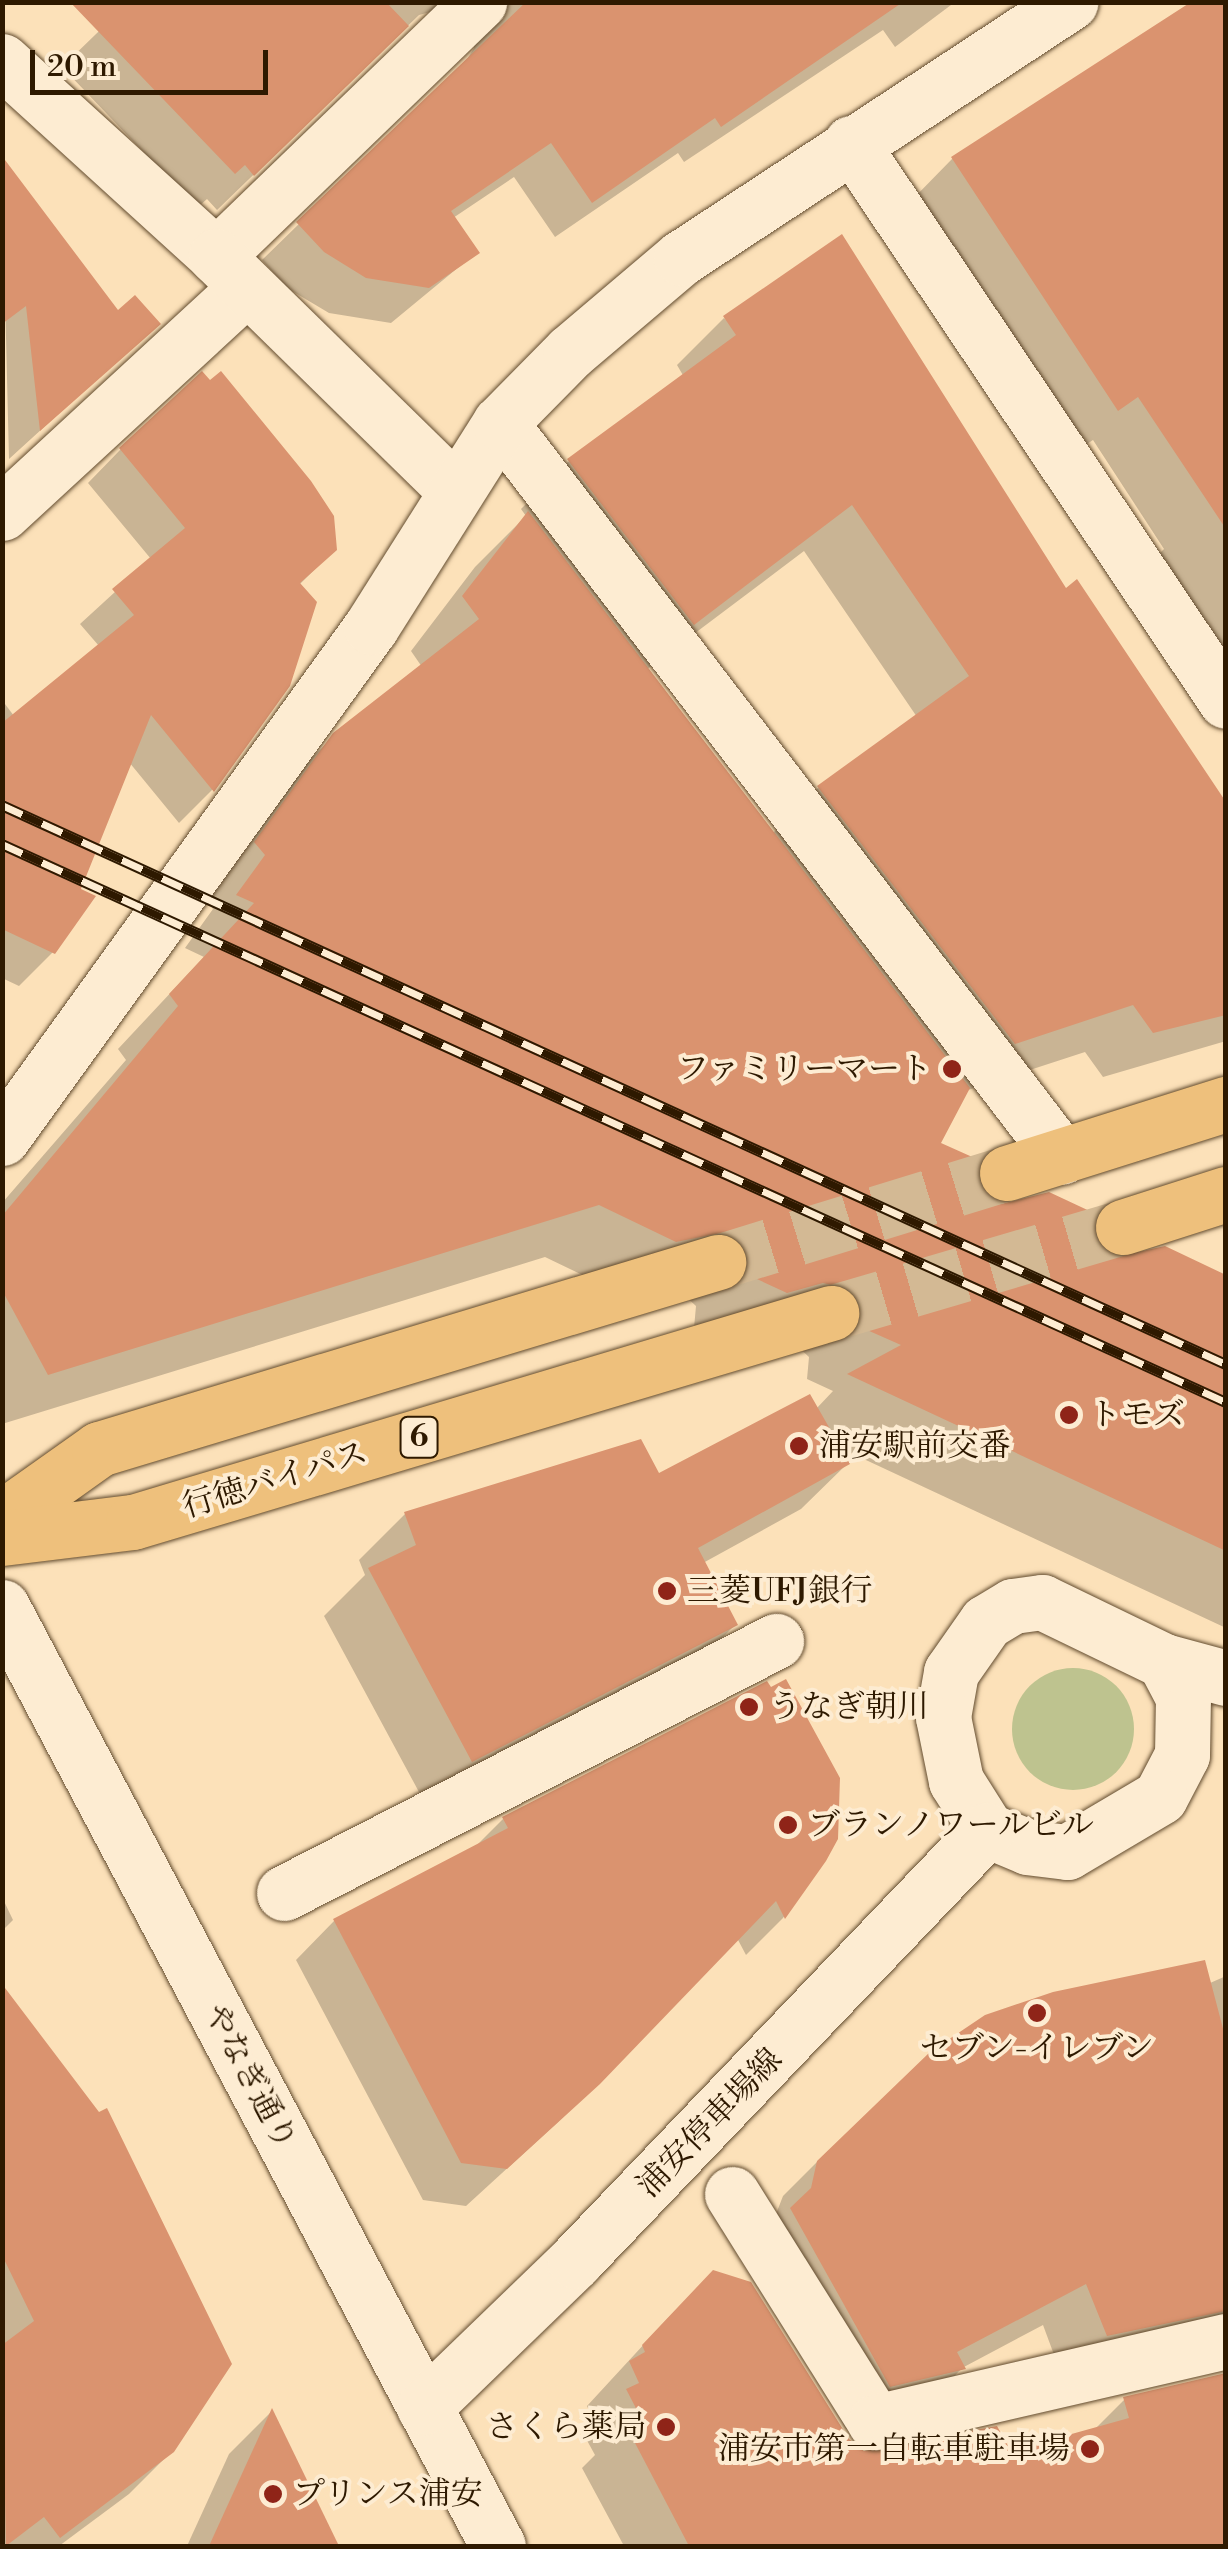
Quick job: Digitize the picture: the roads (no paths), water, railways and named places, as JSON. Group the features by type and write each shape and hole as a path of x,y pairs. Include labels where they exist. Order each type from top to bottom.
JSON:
{"main road":[{"path":"1007,1173 1226,1104"},
{"path":"1123,1227 1226,1194"},
{"path":"2,1518 100,1449 718,1262"},
{"name":"行徳バイパス","path":"2,1538 133,1522 831,1314"}],"street":[{"path":"2,512 480,2"},
{"path":"2,1138 371,627 454,489 500,423 570,352 680,258 1070,2"},
{"path":"2,60 231,272 454,489"},
{"path":"851,144 1226,701"},
{"path":"500,423 1062,1157"},
{"path":"1164,1661 1183,1697 1182,1755 1160,1797 1067,1852 1028,1847 987,1830 956,1781 943,1717 951,1672 986,1622 1014,1606 1042,1602 1164,1661 1226,1678"},
{"name":"やなぎ通り","path":"2,1607 498,2546"},
{"path":"284,1893 776,1641"},
{"name":"浦安停車場線","path":"424,2408 575,2261 987,1830"},
{"path":"732,2194 875,2422 1226,2341"}],"tunnel":[{"path":"718,1262 1007,1173"},
{"path":"831,1313 1123,1227"}],"railway":[{"path":"2,805 1226,1364"},
{"path":"2,844 1226,1402"}],"place":[{"name":"ファミリーマート","path":"952,1069"},
{"name":"トモズ","path":"1069,1415"},
{"name":"浦安駅前交番","path":"799,1446"},
{"name":"三菱UFJ銀行","path":"667,1591"},
{"name":"うなぎ朝川","path":"749,1707"},
{"name":"ブランノワールビル","path":"788,1825"},
{"name":"セブン-イレブン","path":"1037,2013"},
{"name":"さくら薬局","path":"666,2427"},
{"name":"浦安市第一自転車駐車場","path":"1090,2449"},
{"name":"プリンス浦安","path":"273,2494"}]}
